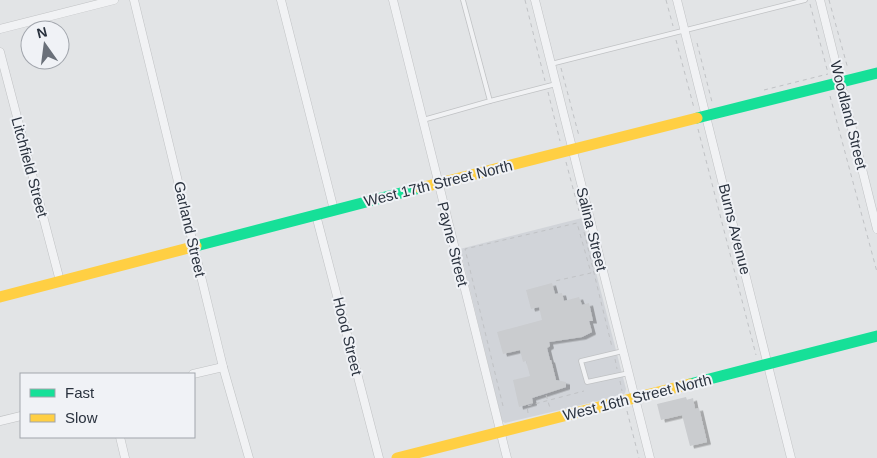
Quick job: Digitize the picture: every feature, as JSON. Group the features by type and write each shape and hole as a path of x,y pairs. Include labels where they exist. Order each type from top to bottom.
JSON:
{"street":[{"path":"0,29 114,0"},
{"name":"Garland Street","path":"134,0 223,367 249,458"},
{"path":"281,0 334,210"},
{"name":"Payne Street","path":"393,0 507,458"},
{"name":"Salina Street","path":"535,0 556,84 568,150 650,458"},
{"name":"Burns Avenue","path":"677,0 701,117 764,364 791,458"},
{"name":"Woodland Street","path":"820,0 877,229"},
{"name":"Litchfield Street","path":"0,52 60,282"},
{"name":"West 17th Street North","path":"0,297 438,183 877,73"},
{"name":"Hood Street","path":"316,215 378,458"},
{"name":"West 16th Street North","path":"397,458 877,336"},
{"path":"195,374 223,367"},
{"path":"0,421 20,416"},
{"path":"120,438 125,458"}],"lane":[{"path":"463,0 490,101"},
{"path":"551,64 805,0"},
{"path":"422,120 556,84"},
{"path":"623,351 581,361 587,382 628,373"}],"path":[{"path":"525,0 547,87 568,150 580,217"},
{"path":"666,0 674,33 701,117 764,364"},
{"path":"809,0 877,272"},
{"path":"829,0 848,72"},
{"path":"693,28 712,103"},
{"path":"505,412 465,249 577,223 591,273 555,281"},
{"path":"583,227 623,392"},
{"path":"529,416 527,406 584,391"},
{"path":"546,395 551,413"}],"shaded area":[{"path":"582,218 626,389 625,393 505,423 502,421 460,249"}],"building":[{"path":"552,283 555,294 562,293 564,301 579,297 582,305 589,303 593,321 589,321 592,332 582,337 549,342 550,346 547,348 556,380 566,382 566,387 532,398 533,403 519,407 513,380 530,376 526,361 523,362 520,350 503,354 497,332 542,320 539,307 531,309 526,290"},
{"path":"686,397 687,400 693,398 695,409 699,408 707,442 690,446 682,415 661,420 657,404"}],"traffic: fast":[{"path":"697,118 877,73"},
{"path":"196,246 420,188"},
{"path":"690,384 877,336"}],"traffic: slow":[{"path":"420,188 697,118"},
{"path":"0,297 196,246"},
{"path":"397,458 690,384"}]}
